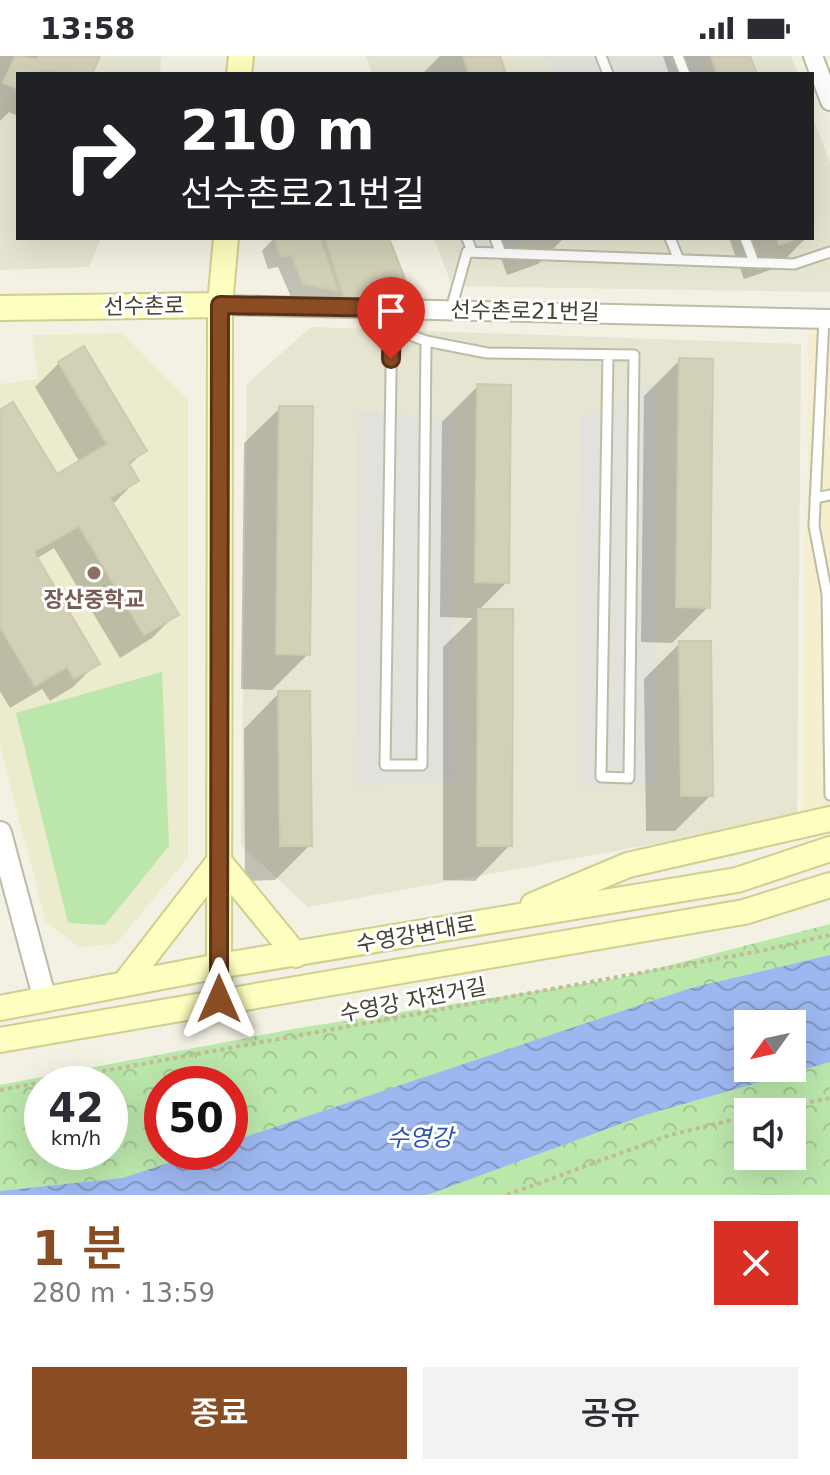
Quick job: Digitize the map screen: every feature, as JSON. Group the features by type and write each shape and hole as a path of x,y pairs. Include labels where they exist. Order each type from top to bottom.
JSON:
{"main road":[{"path":"219,999 220,305 226,240"},
{"name":"선수촌로","path":"0,308 220,305"},
{"path":"496,920 628,865 830,819"},
{"name":"수영강변대로","path":"0,1008 219,966 737,880 830,849"},
{"path":"219,861 296,955"},
{"path":"124,984 219,861"},
{"name":"수영강변대로","path":"0,1040 219,999 744,912 830,885"}],"street":[{"path":"813,56 830,101"},
{"name":"선수촌로21번길","path":"220,305 827,318"},
{"path":"0,833 45,1000"}],"lane":[{"path":"468,240 472,252"},
{"path":"496,240 501,253"},
{"path":"671,240 679,260"},
{"path":"746,240 754,262"},
{"path":"451,309 467,252 794,264 830,252"},
{"path":"392,308 385,765 422,765 426,341"},
{"path":"827,318 814,538 829,599 830,795"},
{"path":"392,328 426,341 487,353 634,355 629,778 601,777 608,355"},
{"path":"815,498 830,495"}],"path":[{"name":"수영강 자전거길","path":"0,1090 526,995 830,935"},
{"path":"806,1103 830,1098"},
{"path":"507,1195 670,1135 734,1119"}],"shaded area":[{"path":"0,56 161,56 160,72 16,72 16,240 100,240 89,267 0,270"},
{"path":"366,56 791,56 797,72 371,72"},
{"path":"543,56 697,56 702,72 552,72"},
{"path":"814,119 830,163 830,292 452,286 435,240 814,240"},
{"path":"457,240 518,240 520,245 510,253 461,250"},
{"path":"311,327 801,344 797,818 308,907 241,845 247,384"},
{"path":"809,330 830,330 830,814 802,818"},
{"name":"장산중학교","path":"122,333 188,400 188,857 116,944 79,947 46,922 0,746 0,384 38,379 32,335"},
{"path":"653,386 654,786 577,785 579,417"},
{"path":"358,412 451,418 455,781 354,786"}],"green space":[{"path":"162,672 169,846 105,925 68,923 16,713"},
{"path":"830,924 830,1195 0,1195 0,1085 24,1080 24,1170 128,1170 128,1066 100,1066 299,1028 620,978"}],"water":[{"name":"수영강","path":"830,955 830,1062 806,1069 806,1010 734,1010 734,1082 760,1082 645,1115 427,1195 0,1195 0,1191 123,1178 147,1170 248,1170 248,1136 691,988"}],"building":[{"path":"15,56 37,59 38,56 100,56 93,72 16,72 16,88 3,83"},
{"path":"463,56 500,56 505,72 468,72"},
{"path":"711,56 750,56 756,72 716,72"},
{"path":"276,240 321,240 338,291 303,284 291,255 280,257"},
{"path":"326,240 390,240 410,292 378,299 344,299"},
{"path":"84,346 147,451 128,462 139,481 110,498 179,615 144,635 79,526 34,552 100,664 74,679 67,667 35,686 0,627 0,410 13,402 57,474 107,444 58,362"},
{"path":"679,358 713,359 710,608 676,607"},
{"path":"477,384 511,385 509,583 475,582"},
{"path":"279,406 313,406 310,655 276,654"},
{"path":"478,609 513,609 512,846 477,846"},
{"path":"679,641 711,641 713,796 681,796"},
{"path":"278,691 310,691 312,846 280,846"}],"place":[{"name":"장산중학교","path":"94,573"}],"route":[{"path":"219,999 220,305 392,308 391,359"}]}
